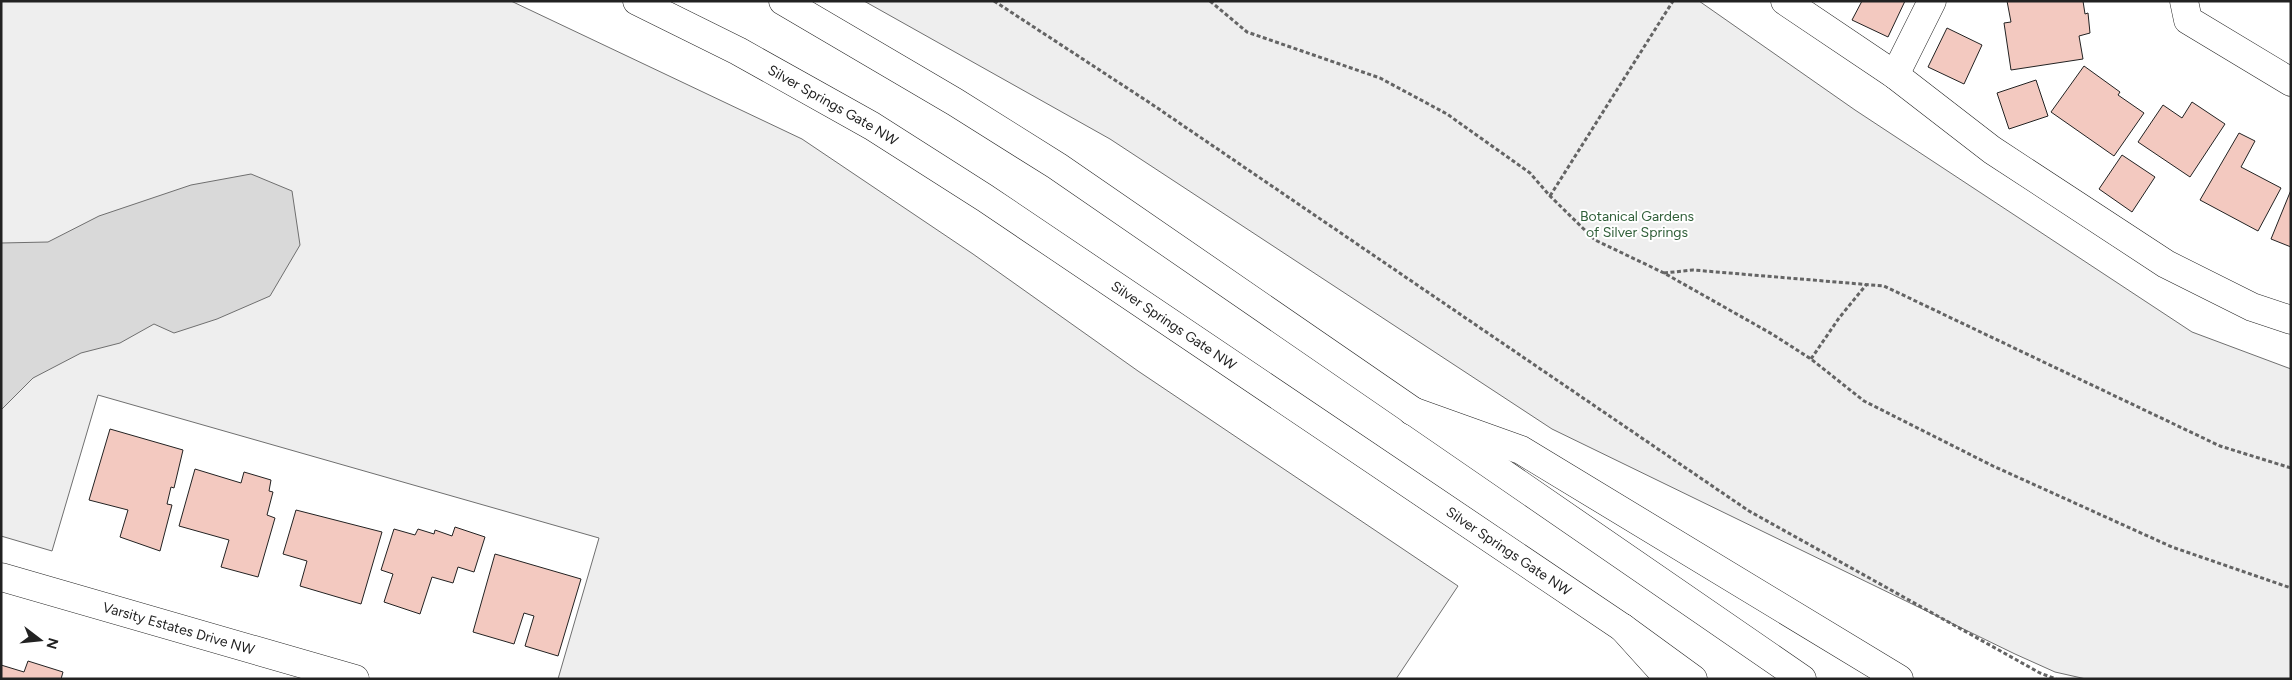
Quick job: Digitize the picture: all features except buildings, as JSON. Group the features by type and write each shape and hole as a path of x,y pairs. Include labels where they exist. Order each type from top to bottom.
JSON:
{"main road":[{"name":"Silver Springs Gate NW","path":"637,1 738,51 872,126 977,192 1623,628 1693,679"},
{"path":"783,1 955,102 1057,166 1802,679"},
{"path":"1785,1 1895,75 1992,150 2166,264 2252,307 2291,320"},
{"path":"1895,75 1932,1"},
{"path":"2184,1 2188,20 2291,82"},
{"path":"1412,411 1521,450 1900,679"},
{"name":"Varsity Estates Drive NW","path":"1,577 355,679"},
{"path":"1623,628 1669,679"}],"path":[{"path":"994,1 1150,104 1749,510 2040,673 2056,679"},
{"path":"1210,1 1247,32 1380,78 1447,114 1530,173 1550,196 1595,240 1664,273 1772,334 1811,359 1864,401 1993,466 2172,547 2291,588"},
{"path":"1550,196 1673,1"},
{"path":"1664,273 1693,270 1884,286 2220,446 2291,468"},
{"path":"1811,359 1839,318 1866,285"}],"green space":[{"path":"1,1 511,1 802,139 973,254 1138,371 1458,586 1396,679 558,679 599,538 98,395 52,551 1,536"},
{"name":"Botanical Gardens of Silver Springs","path":"864,1 1699,1 1855,110 2192,332 2291,369 2291,679 2086,679 2055,672 2015,654 1552,429 1110,139"}],"shaded area":[{"path":"251,174 292,191 300,245 270,296 217,319 174,333 154,324 120,343 81,353 33,378 1,410 1,243 48,242 99,216 191,185"}]}
